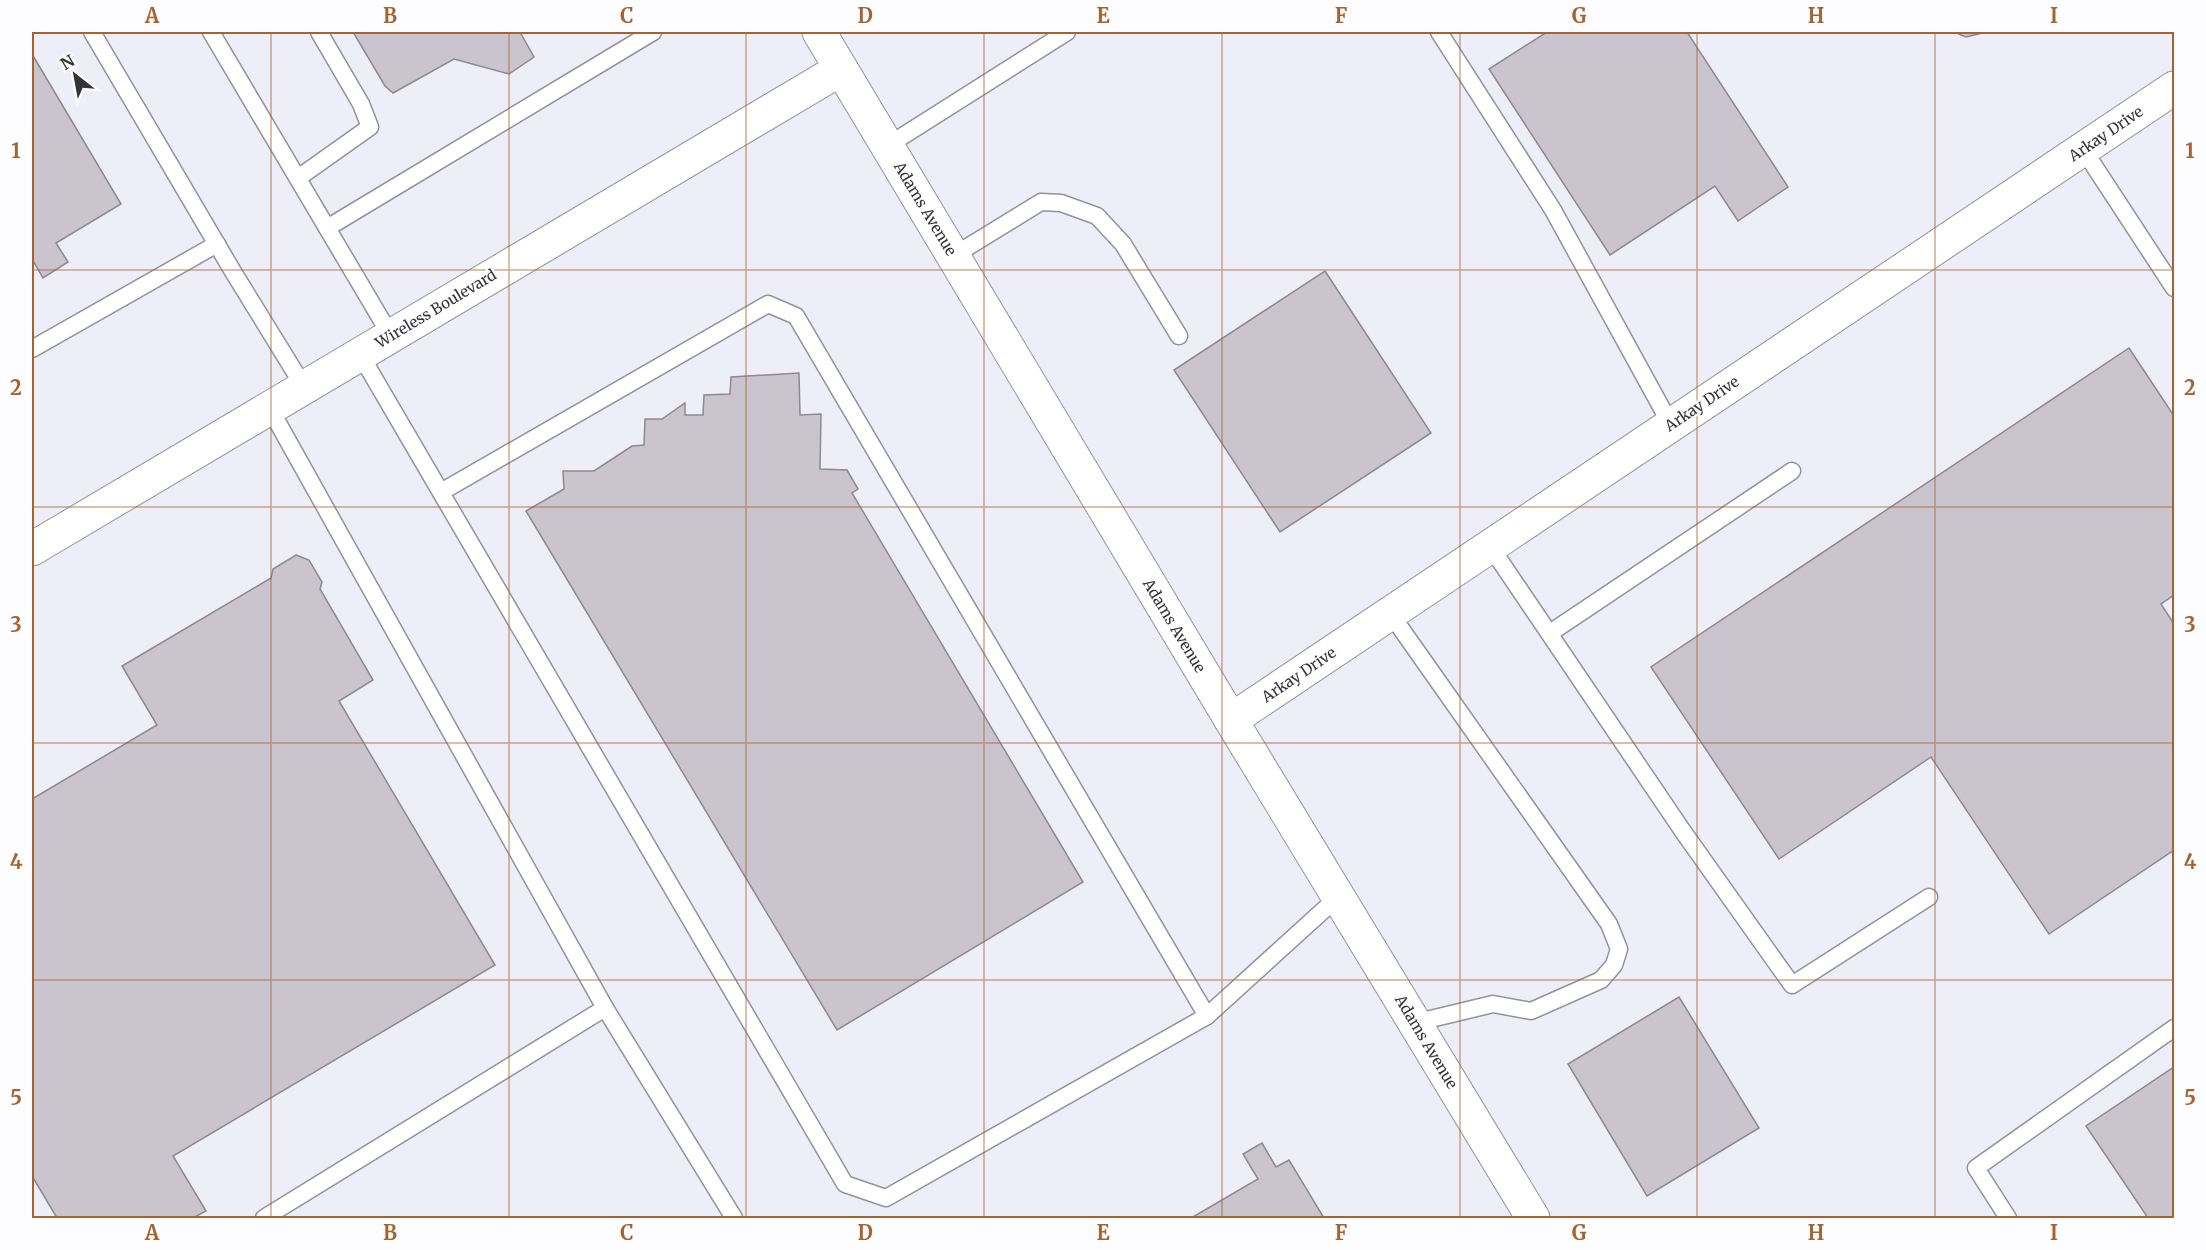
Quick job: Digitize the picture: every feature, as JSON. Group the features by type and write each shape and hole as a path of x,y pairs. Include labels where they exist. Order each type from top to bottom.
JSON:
{"street":[{"name":"Adams Avenue","path":"819,32 1231,720 1533,1218"},
{"name":"Wireless Boulevard","path":"32,549 841,69"},
{"name":"Arkay Drive","path":"1231,720 2175,88"}],"lane":[{"path":"92,32 304,387"},
{"path":"211,32 391,336"},
{"path":"298,178 370,127 361,104 319,32"},
{"path":"327,228 653,32"},
{"path":"887,146 1067,32"},
{"path":"1439,32 1553,210 1671,425"},
{"path":"2083,149 2175,288"},
{"path":"953,256 1041,202 1061,203 1097,216 1123,244 1179,336"},
{"path":"32,349 217,244"},
{"path":"441,492 768,304 796,316 1207,1016"},
{"path":"360,354 845,1184 886,1198 1207,1016 1338,897"},
{"path":"269,408 605,1008 734,1218"},
{"path":"1550,633 1792,471"},
{"path":"1490,546 1682,830 1792,985 1929,897"},
{"path":"1390,613 1609,924 1619,949 1614,965 1601,980 1531,1011 1493,1004 1414,1023"},
{"path":"264,1218 605,1008"},
{"path":"2008,1218 1976,1168 2175,1028"}],"building":[{"path":"353,32 520,32 534,57 509,74 454,59 393,93 385,86"},
{"path":"1547,32 1687,32 1788,187 1738,221 1715,186 1610,255 1489,69"},
{"path":"1954,32 1987,32 1966,37"},
{"path":"32,54 121,204 56,243 68,262 43,278 32,259"},
{"path":"1325,271 1431,433 1280,532 1174,370"},
{"path":"2129,348 2174,416 2174,595 2161,604 2174,624 2174,850 2049,934 1931,757 1779,859 1651,667"},
{"path":"799,373 800,415 821,414 820,469 847,470 858,489 852,493 1083,882 837,1030 526,511 564,489 563,471 594,471 632,446 644,445 645,419 662,419 685,403 685,415 703,415 704,395 730,394 731,377"},
{"path":"296,555 309,560 322,582 320,589 373,680 339,701 495,965 173,1156 206,1211 193,1218 57,1218 32,1176 32,799 157,725 122,666 271,578 273,569"},
{"path":"1679,997 1759,1128 1647,1196 1568,1064"},
{"path":"2174,1067 2174,1218 2148,1218 2086,1126"},
{"path":"1262,1143 1276,1167 1289,1160 1324,1218 1191,1218 1258,1179 1243,1154"}]}
